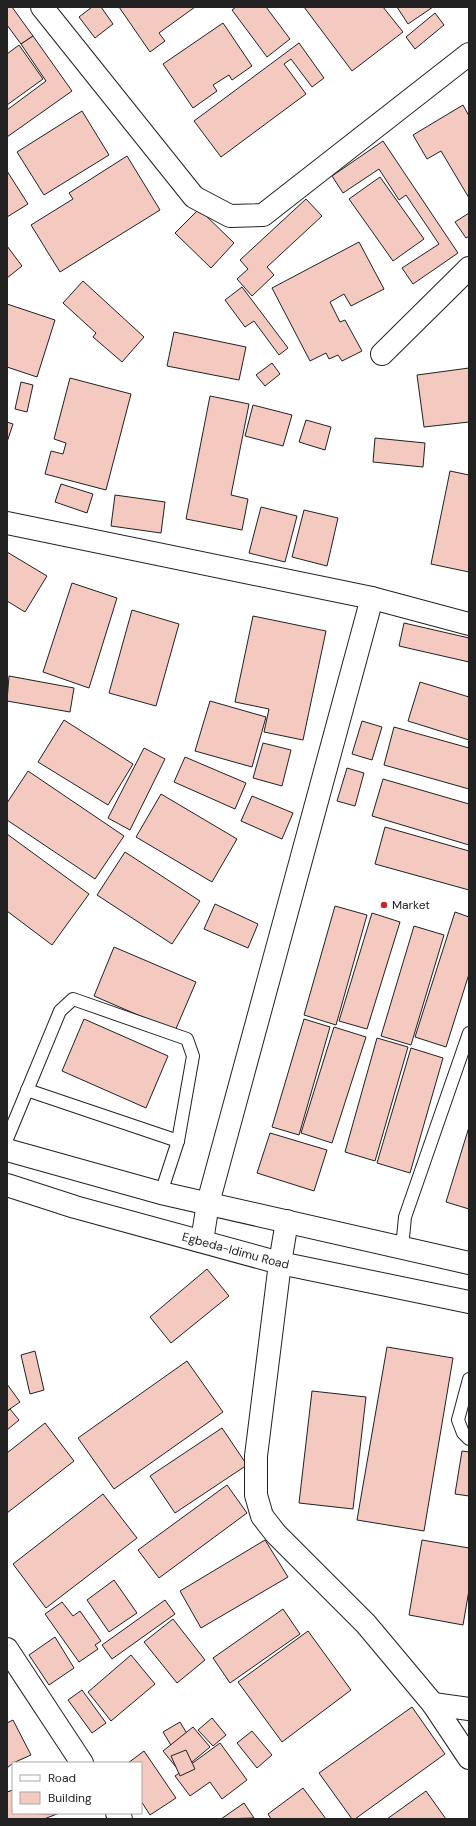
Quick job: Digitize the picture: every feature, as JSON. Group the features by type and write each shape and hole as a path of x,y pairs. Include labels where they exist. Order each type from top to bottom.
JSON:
{"street":[{"path":"42,7 194,197 230,216 263,215 469,54"},
{"path":"382,354 469,268"},
{"path":"7,524 372,598 469,624"},
{"path":"202,1241 208,1203 372,598"},
{"path":"7,1150 162,1193 469,1263"},
{"name":"Egbeda-Idimu Road","path":"7,1185 76,1207 280,1263 469,1302"},
{"path":"287,1221 280,1263 256,1456 256,1495 262,1516 276,1534 366,1624 433,1704 469,1758"},
{"path":"7,1649 81,1762"},
{"path":"433,1704 469,1709"}],"lane":[{"path":"7,1139 60,1011 73,999 186,1039 193,1056 178,1141 162,1193"},
{"path":"402,1248 405,1218 469,1033"},
{"path":"27,1090 178,1141"},
{"path":"469,1379 458,1420 463,1433 469,1439"}],"building":[{"path":"7,7 12,7 33,36 21,44 7,25"},
{"path":"92,7 101,7 113,24 95,38 79,17"},
{"path":"119,7 195,7 159,33 165,41 150,52"},
{"path":"236,7 266,7 290,39 267,57 232,10"},
{"path":"304,7 383,7 403,32 352,71"},
{"path":"397,7 433,7 408,24"},
{"path":"435,13 444,25 415,49 406,37"},
{"path":"223,23 252,66 232,80 229,75 213,85 217,91 193,108 163,64"},
{"path":"33,36 72,91 7,137 7,110 46,81 21,44"},
{"path":"299,43 324,78 312,87 291,59 284,64 306,94 221,157 194,121"},
{"path":"19,45 43,79 7,105 7,54"},
{"path":"463,105 469,116 469,198 441,151 427,159 413,135"},
{"path":"82,111 109,155 44,195 17,152"},
{"path":"383,141 458,253 413,284 402,268 439,244 406,195 399,200 379,169 343,193 332,176"},
{"path":"127,156 160,210 60,272 31,225 73,199 69,193"},
{"path":"7,171 28,204 7,217"},
{"path":"380,177 424,239 393,261 349,199"},
{"path":"306,199 322,216 267,267 274,275 252,296 237,279 248,269 240,260"},
{"path":"199,209 234,243 211,268 175,233"},
{"path":"469,213 469,236 466,238 455,222"},
{"path":"359,242 384,289 351,306 344,294 330,302 340,322 345,320 362,351 342,361 338,355 329,359 326,353 310,361 272,288"},
{"path":"7,246 22,266 7,278"},
{"path":"83,281 144,337 122,362 93,337 96,333 63,303"},
{"path":"242,287 288,348 279,355 254,321 245,327 225,300"},
{"path":"7,304 55,320 37,377 7,367"},
{"path":"174,332 246,347 239,380 167,366"},
{"path":"272,363 280,374 265,386 256,375"},
{"path":"469,368 469,422 424,427 417,375"},
{"path":"70,378 131,394 106,490 45,474 51,451 63,454 66,443 54,439"},
{"path":"21,382 33,385 27,412 15,409"},
{"path":"210,396 249,404 231,495 248,499 242,530 186,519"},
{"path":"253,405 292,415 283,446 245,436"},
{"path":"306,420 331,427 325,450 299,442"},
{"path":"7,422 13,424 7,442"},
{"path":"375,438 425,443 423,467 373,462"},
{"path":"450,471 469,475 469,572 431,564"},
{"path":"61,484 93,494 87,513 55,502"},
{"path":"115,495 165,502 161,533 111,526"},
{"path":"261,507 297,516 285,562 249,553"},
{"path":"304,510 338,518 327,566 292,557"},
{"path":"7,552 47,576 25,612 7,601"},
{"path":"72,583 117,598 89,688 43,672"},
{"path":"132,610 179,624 156,706 109,693"},
{"path":"253,616 326,631 303,740 264,732 269,709 235,702"},
{"path":"404,623 469,638 469,662 399,646"},
{"path":"9,676 74,688 70,712 7,701"},
{"path":"420,682 469,697 469,740 408,721"},
{"path":"210,701 266,717 252,767 195,751"},
{"path":"64,720 133,764 108,805 38,762"},
{"path":"362,721 382,727 372,760 352,754"},
{"path":"394,727 469,748 469,789 384,765"},
{"path":"263,743 291,750 282,786 253,778"},
{"path":"144,748 165,759 130,830 108,818"},
{"path":"185,757 246,783 235,809 174,782"},
{"path":"347,768 364,773 355,806 337,801"},
{"path":"28,771 124,836 95,879 7,820 7,803"},
{"path":"383,779 469,804 469,845 372,816"},
{"path":"161,794 237,839 212,882 136,837"},
{"path":"252,796 293,813 282,839 241,821"},
{"path":"385,827 469,851 469,890 375,864"},
{"path":"7,834 89,894 52,945 7,911"},
{"path":"125,852 200,901 172,944 97,895"},
{"path":"215,904 258,924 248,948 204,929"},
{"path":"335,906 367,915 336,1025 304,1015"},
{"path":"455,912 469,917 469,974 446,1047 415,1037"},
{"path":"372,913 400,922 367,1029 339,1021"},
{"path":"414,926 444,935 411,1045 381,1036"},
{"path":"114,947 196,982 175,1031 94,996"},
{"path":"84,1019 168,1056 146,1108 62,1071"},
{"path":"304,1019 330,1027 299,1135 272,1127"},
{"path":"334,1027 366,1037 332,1143 301,1133"},
{"path":"377,1038 408,1047 375,1161 345,1152"},
{"path":"411,1048 443,1058 410,1173 377,1163"},
{"path":"469,1127 469,1209 446,1202"},
{"path":"270,1133 327,1150 314,1191 257,1173"},
{"path":"207,1269 229,1296 171,1343 150,1317"},
{"path":"387,1347 453,1358 424,1531 357,1520"},
{"path":"35,1351 44,1390 30,1394 21,1355"},
{"path":"187,1361 223,1412 114,1489 78,1438"},
{"path":"7,1384 20,1402 7,1411"},
{"path":"312,1391 366,1397 353,1509 299,1503"},
{"path":"10,1409 19,1420 7,1430 7,1412"},
{"path":"45,1423 74,1461 7,1513 7,1453"},
{"path":"222,1428 247,1465 175,1513 150,1476"},
{"path":"462,1451 469,1452 469,1496 455,1494"},
{"path":"227,1485 247,1513 159,1578 138,1550"},
{"path":"103,1494 137,1538 46,1608 13,1564"},
{"path":"265,1540 288,1577 201,1628 180,1591"},
{"path":"422,1540 469,1548 469,1590 463,1625 409,1615"},
{"path":"114,1580 137,1613 109,1632 87,1600"},
{"path":"165,1600 175,1614 112,1659 102,1645"},
{"path":"62,1602 73,1616 80,1611 101,1641 95,1645 98,1649 79,1662 45,1614"},
{"path":"283,1609 300,1634 230,1683 213,1658"},
{"path":"173,1619 205,1660 177,1683 144,1642"},
{"path":"308,1631 351,1690 282,1742 238,1682"},
{"path":"55,1637 74,1668 49,1685 29,1655"},
{"path":"131,1655 155,1684 111,1721 88,1692"},
{"path":"82,1690 106,1723 92,1733 68,1700"},
{"path":"412,1707 445,1754 355,1819 352,1819 319,1773"},
{"path":"212,1718 226,1735 213,1746 198,1730"},
{"path":"13,1720 31,1755 12,1762 7,1768 7,1723"},
{"path":"180,1722 192,1742 175,1752 163,1732"},
{"path":"193,1727 210,1747 180,1772 163,1751"},
{"path":"252,1731 272,1755 257,1768 237,1743"},
{"path":"220,1743 247,1780 222,1799 210,1782 190,1796 175,1776"},
{"path":"186,1750 195,1769 180,1776 171,1756"},
{"path":"144,1751 176,1798 150,1815 142,1803 142,1762 129,1762"},
{"path":"303,1788 326,1819 271,1819 268,1814"},
{"path":"12,1790 12,1814 57,1814 44,1819 7,1819 7,1792"},
{"path":"426,1791 446,1819 387,1819"},
{"path":"244,1803 254,1818 221,1819"}],"place":[{"name":"Market","path":"384,905"}]}
